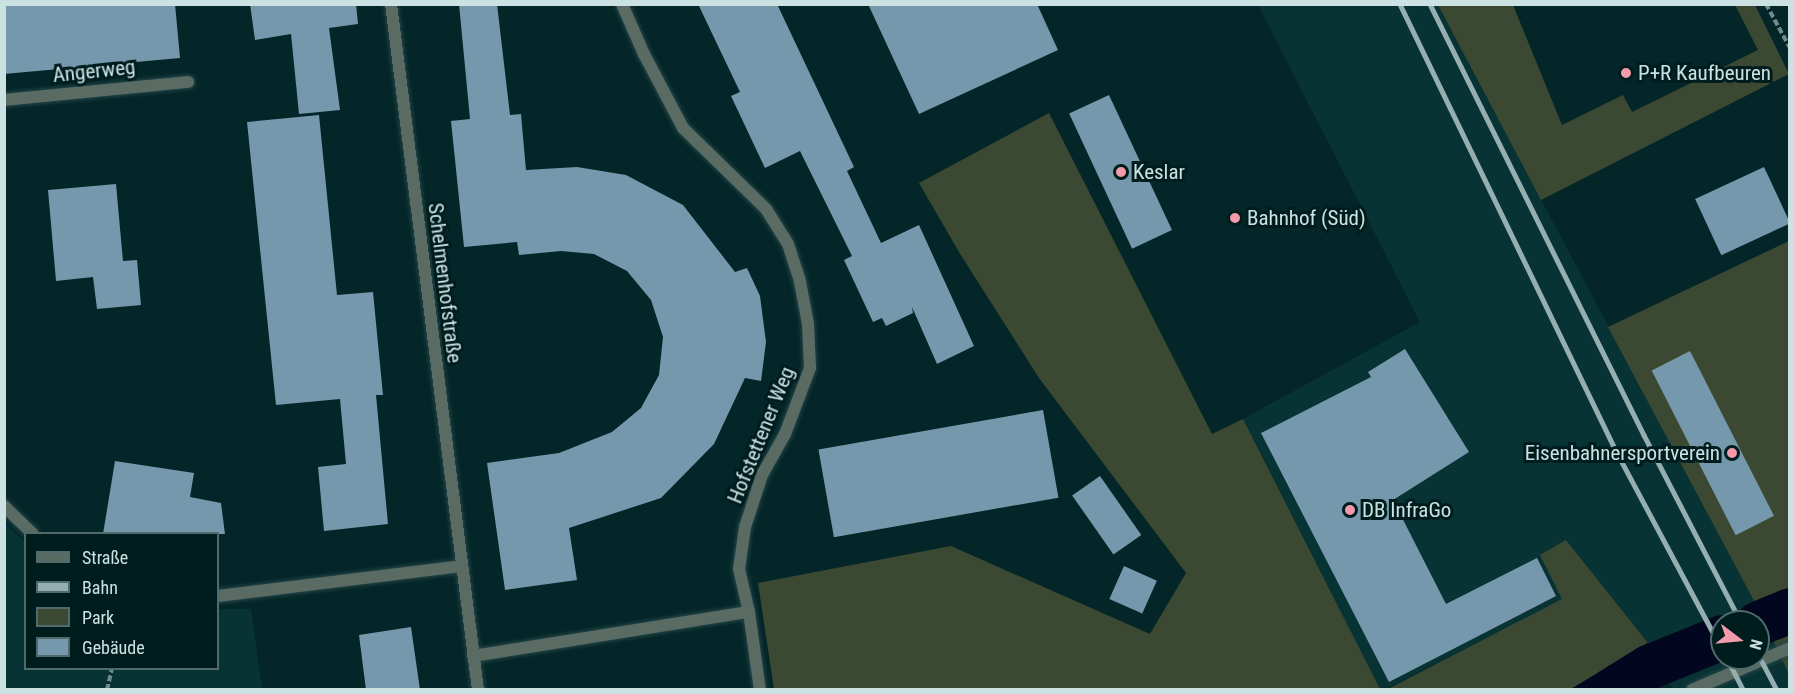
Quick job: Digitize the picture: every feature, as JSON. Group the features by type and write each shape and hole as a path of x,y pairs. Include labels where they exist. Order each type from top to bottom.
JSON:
{"street":[{"name":"Schelmenhofstraße","path":"391,4 478,690"},
{"name":"Hofstettener Weg","path":"622,4 644,54 683,128 766,208 789,244 800,282 808,324 810,368 785,434 762,475 745,527 739,569 748,612"},
{"name":"Angerweg","path":"4,100 188,82"},
{"path":"4,506 31,532"},
{"path":"219,596 461,566"},
{"path":"473,656 748,612 760,690"},
{"path":"1692,690 1790,648"}],"path":[{"path":"1766,4 1790,48"},
{"path":"107,690 112,670"}],"shaded area":[{"path":"1258,5 1438,5 1758,610 1710,610 1710,670 1770,670 1770,634 1789,674 1789,689 1672,689 1648,643 1566,540 1563,599 1386,689 1380,689 1243,419 1420,322"},
{"path":"4,522 24,541 24,670 219,670 219,609 251,609 262,689 5,689"},
{"path":"1648,643 1666,676 1644,689 1571,689"}],"green space":[{"path":"1438,5 1513,5 1562,125 1623,95 1632,112 1758,50 1735,5 1755,5 1789,74 1541,200"},
{"path":"1049,113 1212,434 1243,419 1380,689 774,689 758,583 951,546 1150,634 1186,573 1039,378 959,252 919,183"},
{"name":"Eisenbahnersportverein","path":"1789,241 1789,674 1770,634 1770,610 1758,610 1608,327"},
{"path":"1566,540 1648,643 1571,689 1386,690 1562,599 1540,555"}],"building":[{"path":"4,4 175,4 180,58 4,74"},
{"path":"250,4 356,4 358,24 329,28 340,110 299,114 291,34 255,40"},
{"path":"459,4 497,4 510,115 521,114 526,170 577,167 626,175 683,205 735,272 747,268 760,296 766,342 761,381 745,378 714,444 661,498 569,528 577,580 505,590 487,463 559,453 612,432 641,408 659,375 663,337 651,300 627,271 594,254 561,251 519,255 517,242 464,247 451,121 470,119"},
{"path":"698,4 777,4 854,167 847,171 881,243 919,225 974,346 937,364 912,307 913,313 886,326 882,318 873,322 844,260 852,256 800,151 765,168 731,96 740,92"},
{"path":"868,4 1037,4 1058,50 919,114"},
{"name":"Keslar","path":"1109,95 1172,230 1132,249 1069,114"},
{"path":"319,115 337,295 373,292 383,395 376,395 388,524 324,531 318,467 346,464 340,399 276,405 247,122"},
{"path":"1764,167 1790,223 1721,255 1695,199"},
{"path":"116,184 123,261 137,260 141,305 97,309 93,277 56,281 48,190"},
{"name":"DB InfraGo","path":"1405,349 1469,452 1393,500 1446,604 1537,558 1556,596 1389,682 1261,433 1371,377 1368,372"},
{"path":"1690,351 1774,516 1736,535 1652,371"},
{"path":"1043,410 1058,498 834,537 818,450"},
{"path":"115,461 194,473 190,497 221,503 225,534 219,534 219,532 103,532"},
{"path":"1100,476 1141,535 1113,554 1072,496"},
{"path":"1124,566 1157,581 1142,614 1109,599"},
{"path":"411,627 420,690 366,690 359,635"}],"waterway":[{"path":"1770,618 1790,610"},
{"path":"1611,690 1648,667 1710,642"}],"railway":[{"path":"1400,4 1615,449 1710,627"},
{"path":"1430,4 1644,435 1735,610"},
{"path":"1733,670 1743,690"},
{"path":"1766,670 1777,690"}],"place":[{"name":"P+R Kaufbeuren","path":"1626,73"},
{"name":"Keslar","path":"1121,172"},
{"name":"Bahnhof (Süd)","path":"1235,218"},
{"name":"Eisenbahnersportverein","path":"1732,453"},
{"name":"DB InfraGo","path":"1350,510"}]}
